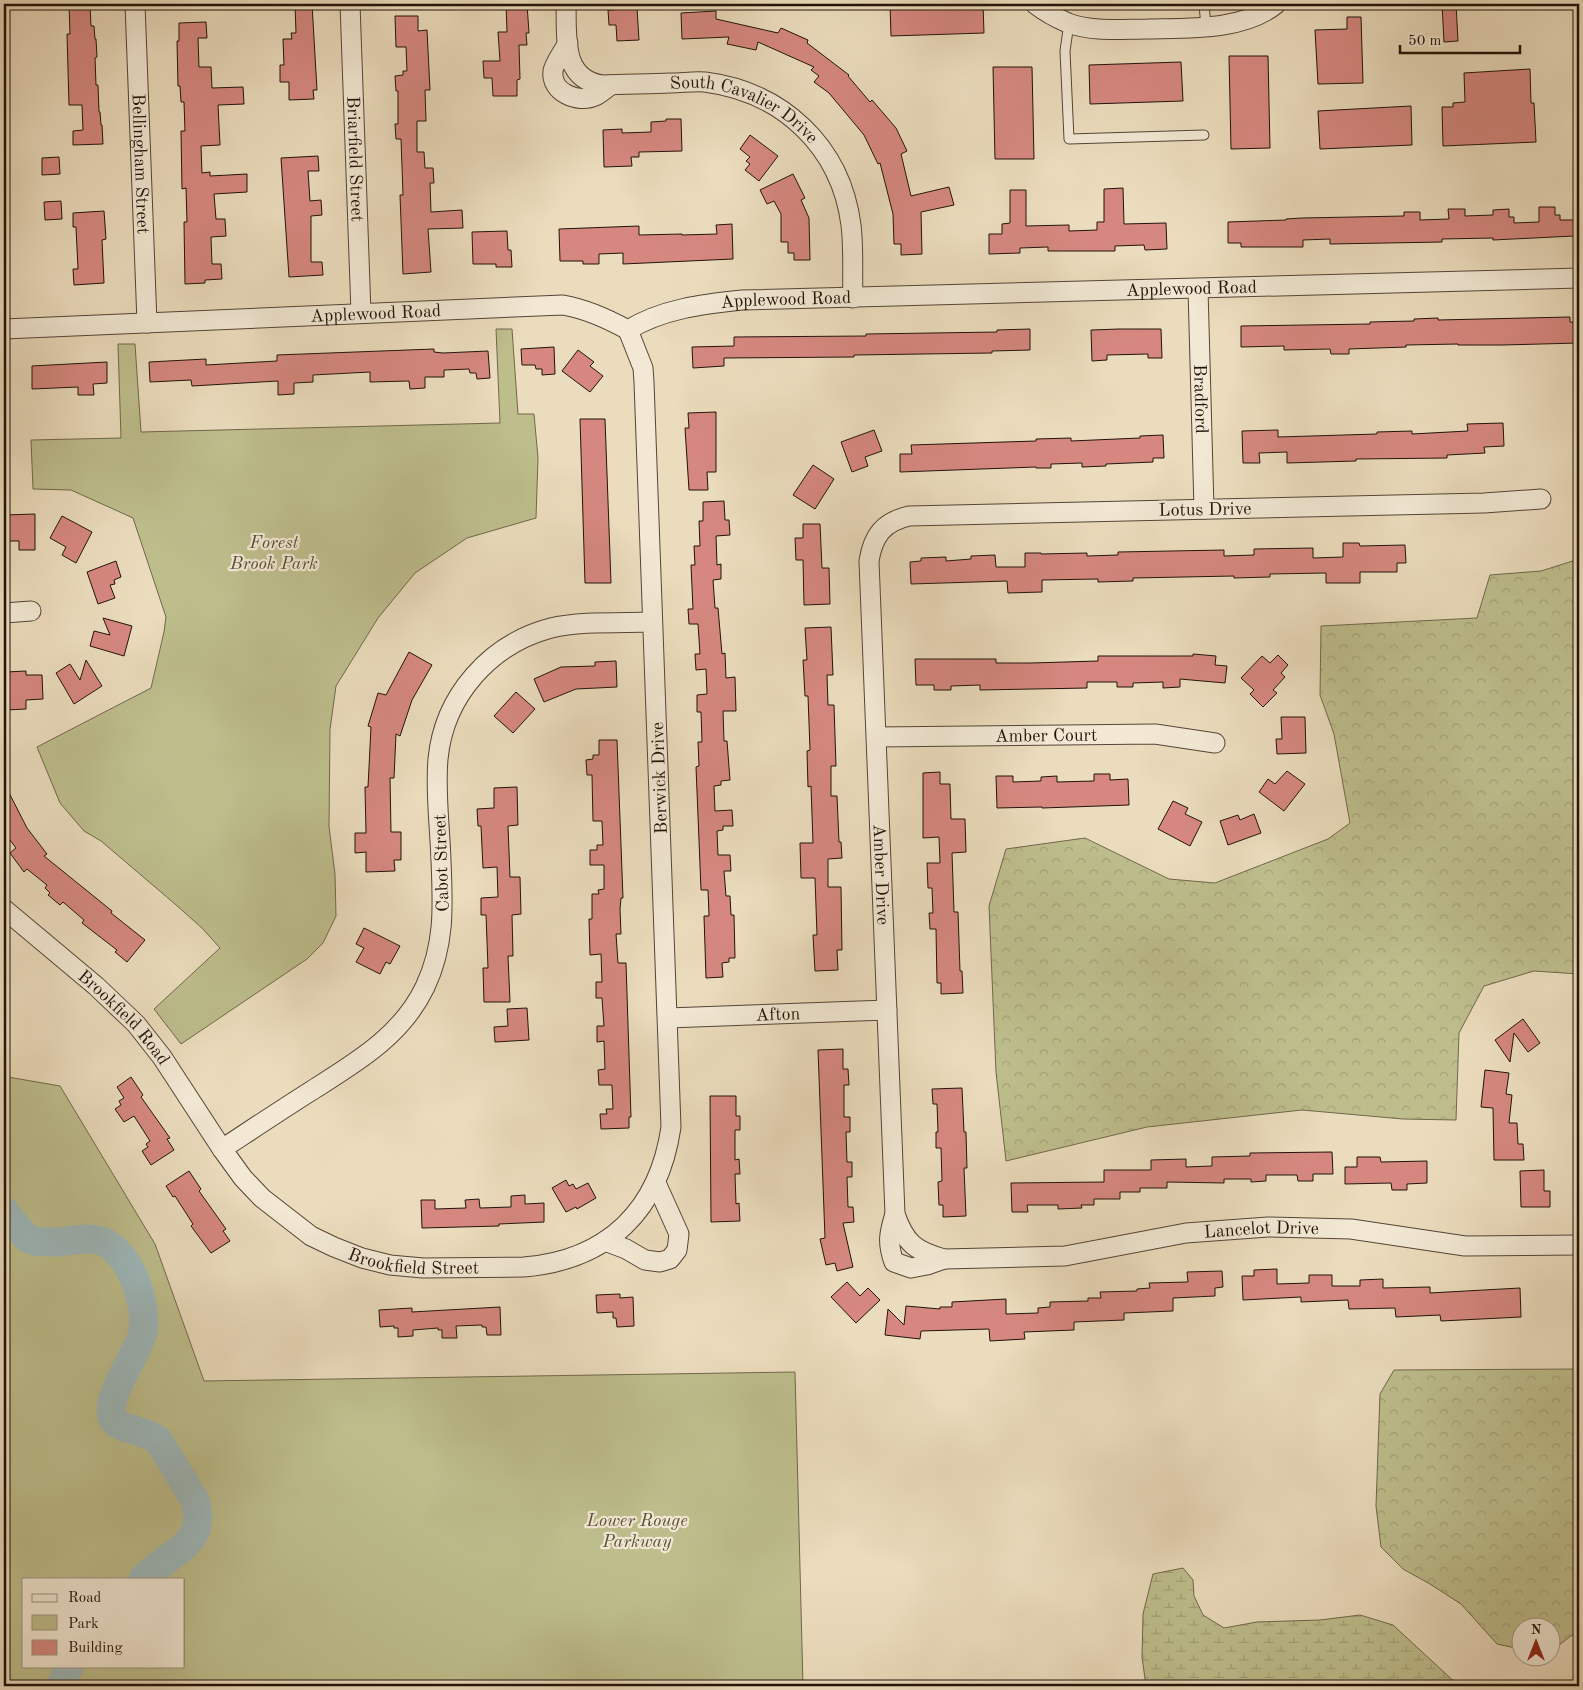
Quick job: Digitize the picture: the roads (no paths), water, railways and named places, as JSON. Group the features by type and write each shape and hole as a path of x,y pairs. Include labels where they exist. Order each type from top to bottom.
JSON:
{"street":[{"name":"Bellingham Street","path":"135,4 147,323"},
{"name":"Briarfield Street","path":"350,4 361,313"},
{"name":"South Cavalier Drive","path":"566,4 569,57 580,76 596,84 703,82 728,86 764,99 799,123 828,158 845,195 851,226 853,298"},
{"path":"1035,4 1069,23 1112,30 1206,27 1244,20 1268,10 1276,4"},
{"name":"Applewood Road","path":"4,329 563,305 600,316 628,330 642,322 664,314 713,303 742,300 1579,278"},
{"name":"Bradford","path":"1198,289 1204,509"},
{"name":"Berwick Drive","path":"628,330 641,360 644,382 671,1127 668,1148 660,1174 648,1197 632,1218"},
{"name":"Lotus Drive","path":"876,537 881,530 893,521 908,516 1484,503 1541,499"},
{"name":"Amber Drive","path":"876,537 869,561 895,1214 900,1229 910,1242"},
{"path":"4,613 31,611"},
{"name":"Cabot Street","path":"222,1149 366,1056 389,1037 409,1014 424,989 434,966 441,938 443,914 438,775 440,744 452,708 472,677 490,658 512,643 531,634 567,625 652,622"},
{"name":"Amber Court","path":"877,737 1155,734 1215,743"},
{"name":"Brookfield Road","path":"4,909 96,986 136,1024 162,1057 222,1149"},
{"name":"Afton","path":"668,1018 888,1010"},
{"name":"Brookfield Street","path":"222,1149 243,1178 262,1198 311,1236 355,1255 390,1265 423,1268 540,1266 588,1252 632,1218"},
{"path":"604,1241 626,1249 645,1260 660,1262 670,1259 678,1250 680,1234 656,1183"},
{"name":"Amber Drive","path":"894,1262 889,1249 890,1231 895,1214"},
{"name":"Lancelot Drive","path":"910,1242 926,1254 944,1259 1065,1256 1186,1233 1268,1227 1351,1229 1465,1246 1579,1244"},
{"name":"Lancelot Drive","path":"894,1262 911,1268 944,1259"}],"lane":[{"path":"1204,4 1206,27"},
{"path":"1069,23 1065,51 1069,140 1204,135"}],"waterway":[{"path":"4,1211 23,1234 32,1240 55,1242 88,1239 105,1242 120,1255 135,1281 142,1306 143,1332 115,1392 112,1415 116,1423 158,1440 195,1500 198,1515 192,1538 144,1578"},
{"path":"61,1686 68,1668"}],"park label":[{"name":"Forest Brook Park","path":"274,552"},
{"name":"Lower Rouge Parkway","path":"637,1530"}]}
